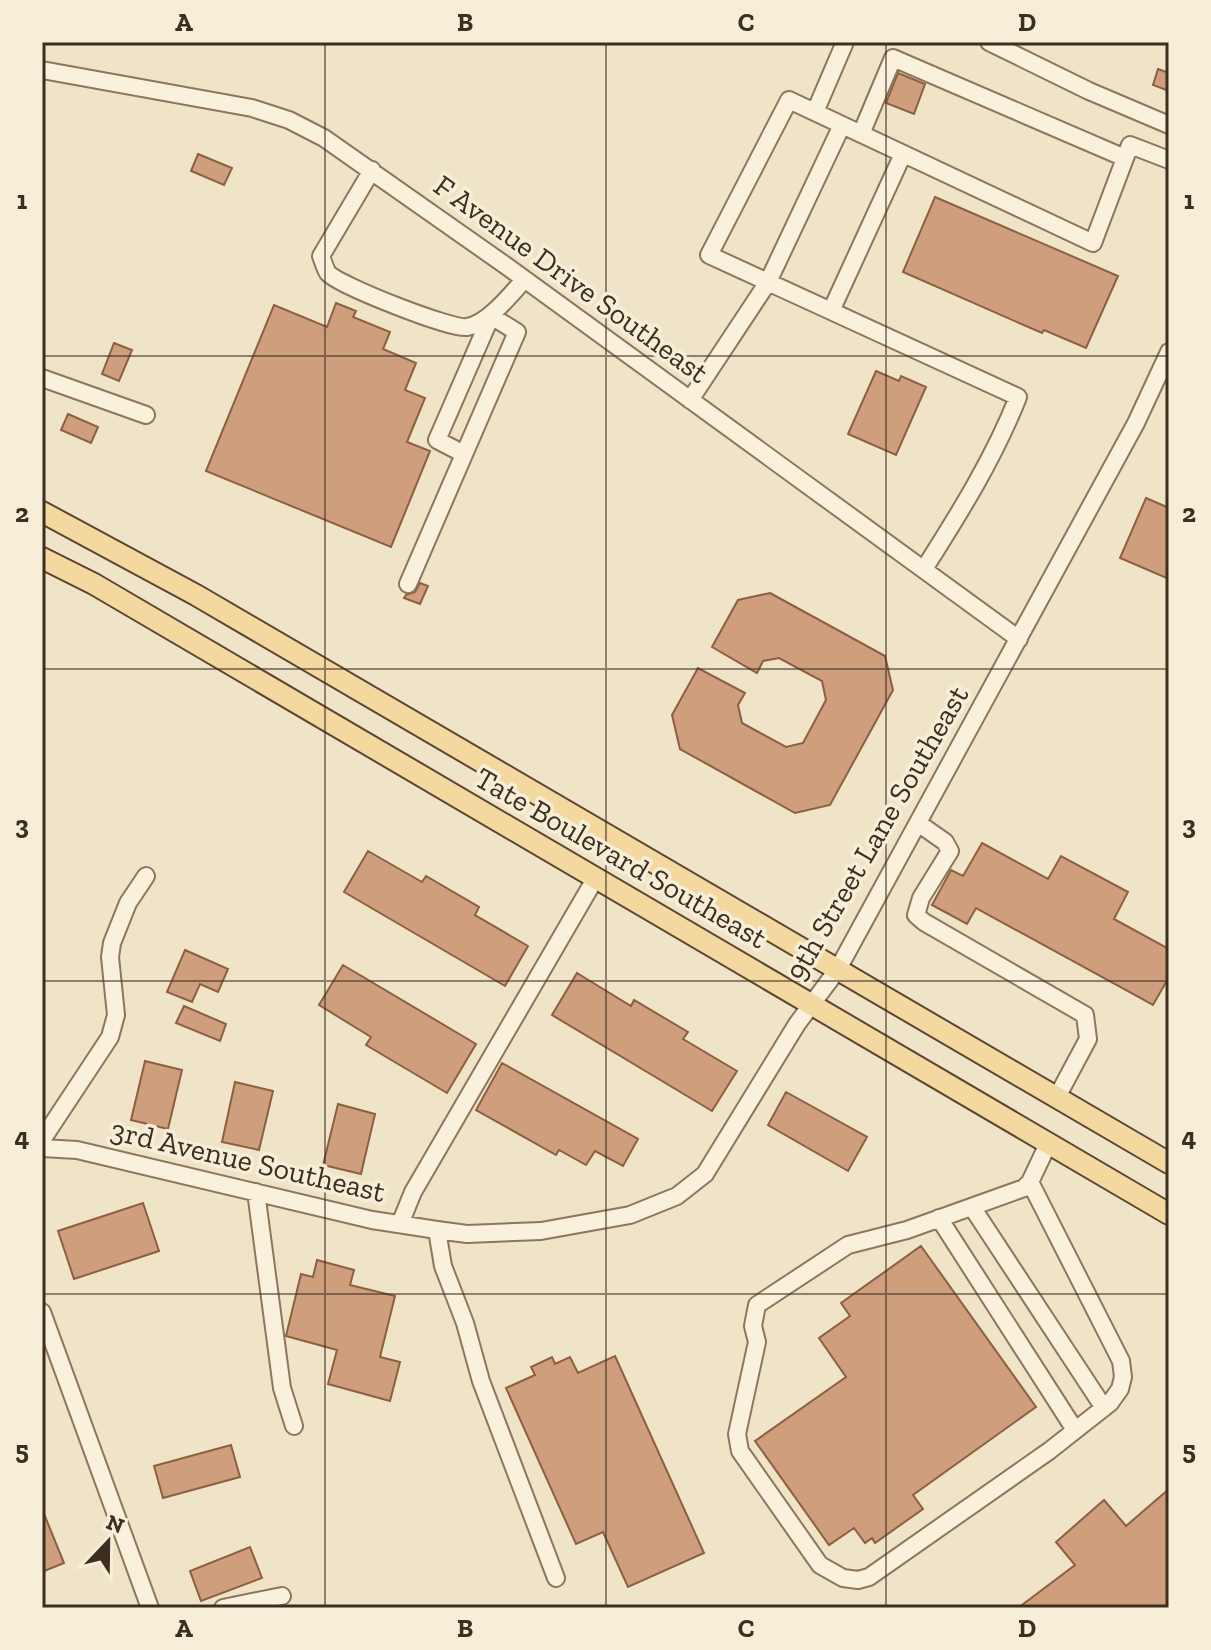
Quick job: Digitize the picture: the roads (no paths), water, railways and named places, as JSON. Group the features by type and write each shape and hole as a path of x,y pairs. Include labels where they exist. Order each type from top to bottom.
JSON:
{"main road":[{"name":"Tate Boulevard Southeast","path":"42,512 196,595 1169,1163"},
{"name":"Tate Boulevard Southeast","path":"42,558 94,584 1169,1214"}],"street":[{"path":"815,112 845,42"},
{"path":"989,42 1089,91 1169,125"},
{"path":"861,134 893,58 1125,158"},
{"name":"F Avenue Drive Southeast","path":"42,70 271,113 307,128 372,170 1019,639"},
{"path":"924,569 960,512 1006,428 1018,397 709,255 789,100 1093,243 1130,145 1169,160"},
{"path":"690,400 768,282 842,125"},
{"path":"831,311 903,154"},
{"path":"372,170 321,256 329,274 350,286 439,323 468,327 491,316"},
{"path":"464,454 437,440 491,316 524,280"},
{"path":"408,584 517,332 491,316"},
{"name":"9th Street Lane Southeast","path":"439,1231 511,1233 578,1226 630,1215 677,1196 691,1187 714,1163 775,1058 838,969 1136,423 1169,352"},
{"path":"42,378 146,415"},
{"path":"918,823 945,842 950,851 921,898 916,915 1085,1015 1088,1039 1057,1097"},
{"path":"42,1140 110,1037 116,1015 110,957 112,943 128,903 146,876"},
{"path":"400,1224 413,1192 595,879"},
{"path":"1030,1182 1121,1361 1123,1377 1120,1389 1104,1408 893,1562 869,1577 858,1580 843,1578 820,1565 740,1451 737,1434 757,1342 753,1326 757,1305 848,1245 907,1230 1024,1188 1048,1144"},
{"name":"3rd Avenue Southeast","path":"42,1148 77,1150 439,1231"},
{"path":"256,1192 282,1388 294,1426"},
{"path":"972,1207 1104,1408"},
{"path":"939,1218 1075,1430"},
{"path":"439,1231 443,1266 465,1323 481,1381 556,1578"},
{"path":"42,1312 150,1608"},
{"path":"223,1608 282,1596"}]}
